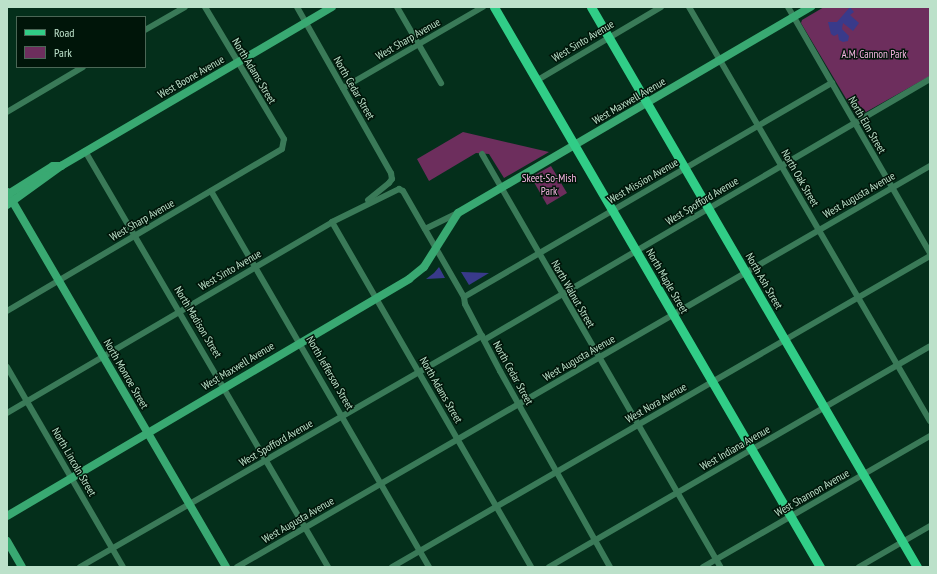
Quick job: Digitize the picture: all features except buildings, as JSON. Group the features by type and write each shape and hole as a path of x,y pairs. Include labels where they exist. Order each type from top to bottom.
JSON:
{"main road":[{"name":"North Maple Street","path":"494,7 820,567"},
{"name":"North Ash Street","path":"591,7 917,567"}],"street":[{"path":"146,29 185,7"},
{"name":"North Adams Street","path":"205,7 285,145"},
{"name":"North Cedar Street","path":"297,7 392,179"},
{"name":"West Boone Avenue","path":"8,197 53,166 61,166 332,7"},
{"path":"396,7 441,83"},
{"name":"West Sharp Avenue","path":"343,88 483,7"},
{"name":"West Sinto Avenue","path":"536,81 661,7"},
{"name":"North Oak Street","path":"689,7 930,421"},
{"name":"North Elm Street","path":"788,7 930,254"},
{"name":"West Maxwell Avenue","path":"425,229 458,213 502,188 811,7"},
{"path":"7,112 81,68"},
{"name":"West Spofford Avenue","path":"80,567 419,372 562,295 929,81"},
{"name":"West Mission Avenue","path":"464,297 832,83"},
{"name":"West Sharp Avenue","path":"7,311 282,149 285,145"},
{"name":"North Madison Street","path":"85,151 180,311 328,567"},
{"name":"North Walnut Street","path":"482,154 720,567"},
{"name":"West Augusta Avenue","path":"237,567 930,166"},
{"name":"West Sinto Avenue","path":"360,206 392,179"},
{"name":"North Cedar Street","path":"399,189 403,191 464,297 464,302 483,338 610,567"},
{"name":"West Sinto Avenue","path":"7,413 360,206 399,189"},
{"name":"North Jefferson Street","path":"211,191 343,416 429,567"},
{"name":"North Monroe Street","path":"8,197 226,567"},
{"name":"West Maxwell Avenue","path":"7,516 409,279 424,267 458,213"},
{"name":"North Adams Street","path":"332,222 531,567"},
{"name":"West Nora Avenue","path":"392,567 785,341 930,254"},
{"name":"West Indiana Avenue","path":"549,567 930,346"},
{"name":"North Lincoln Street","path":"7,367 123,567"},
{"name":"West Shannon Avenue","path":"703,567 930,436"},
{"path":"859,567 930,526"},
{"path":"7,541 22,567"}],"green space":[{"name":"A.M. Cannon Park","path":"824,7 930,7 930,76 857,117 801,23 802,20"},
{"path":"463,132 549,152 504,178 489,154 476,153 429,181 417,159"},
{"name":"Skeet-So-Mish Park","path":"551,166 567,193 547,205 531,177"}],"shaded area":[{"path":"850,7 854,12 850,15 859,23 853,31 843,23 842,29 849,36 848,41 843,42 839,40 838,34 834,36 831,34 828,22 837,22"},
{"path":"439,267 445,278 426,279 434,273"},
{"path":"462,272 489,273 469,285"}]}
